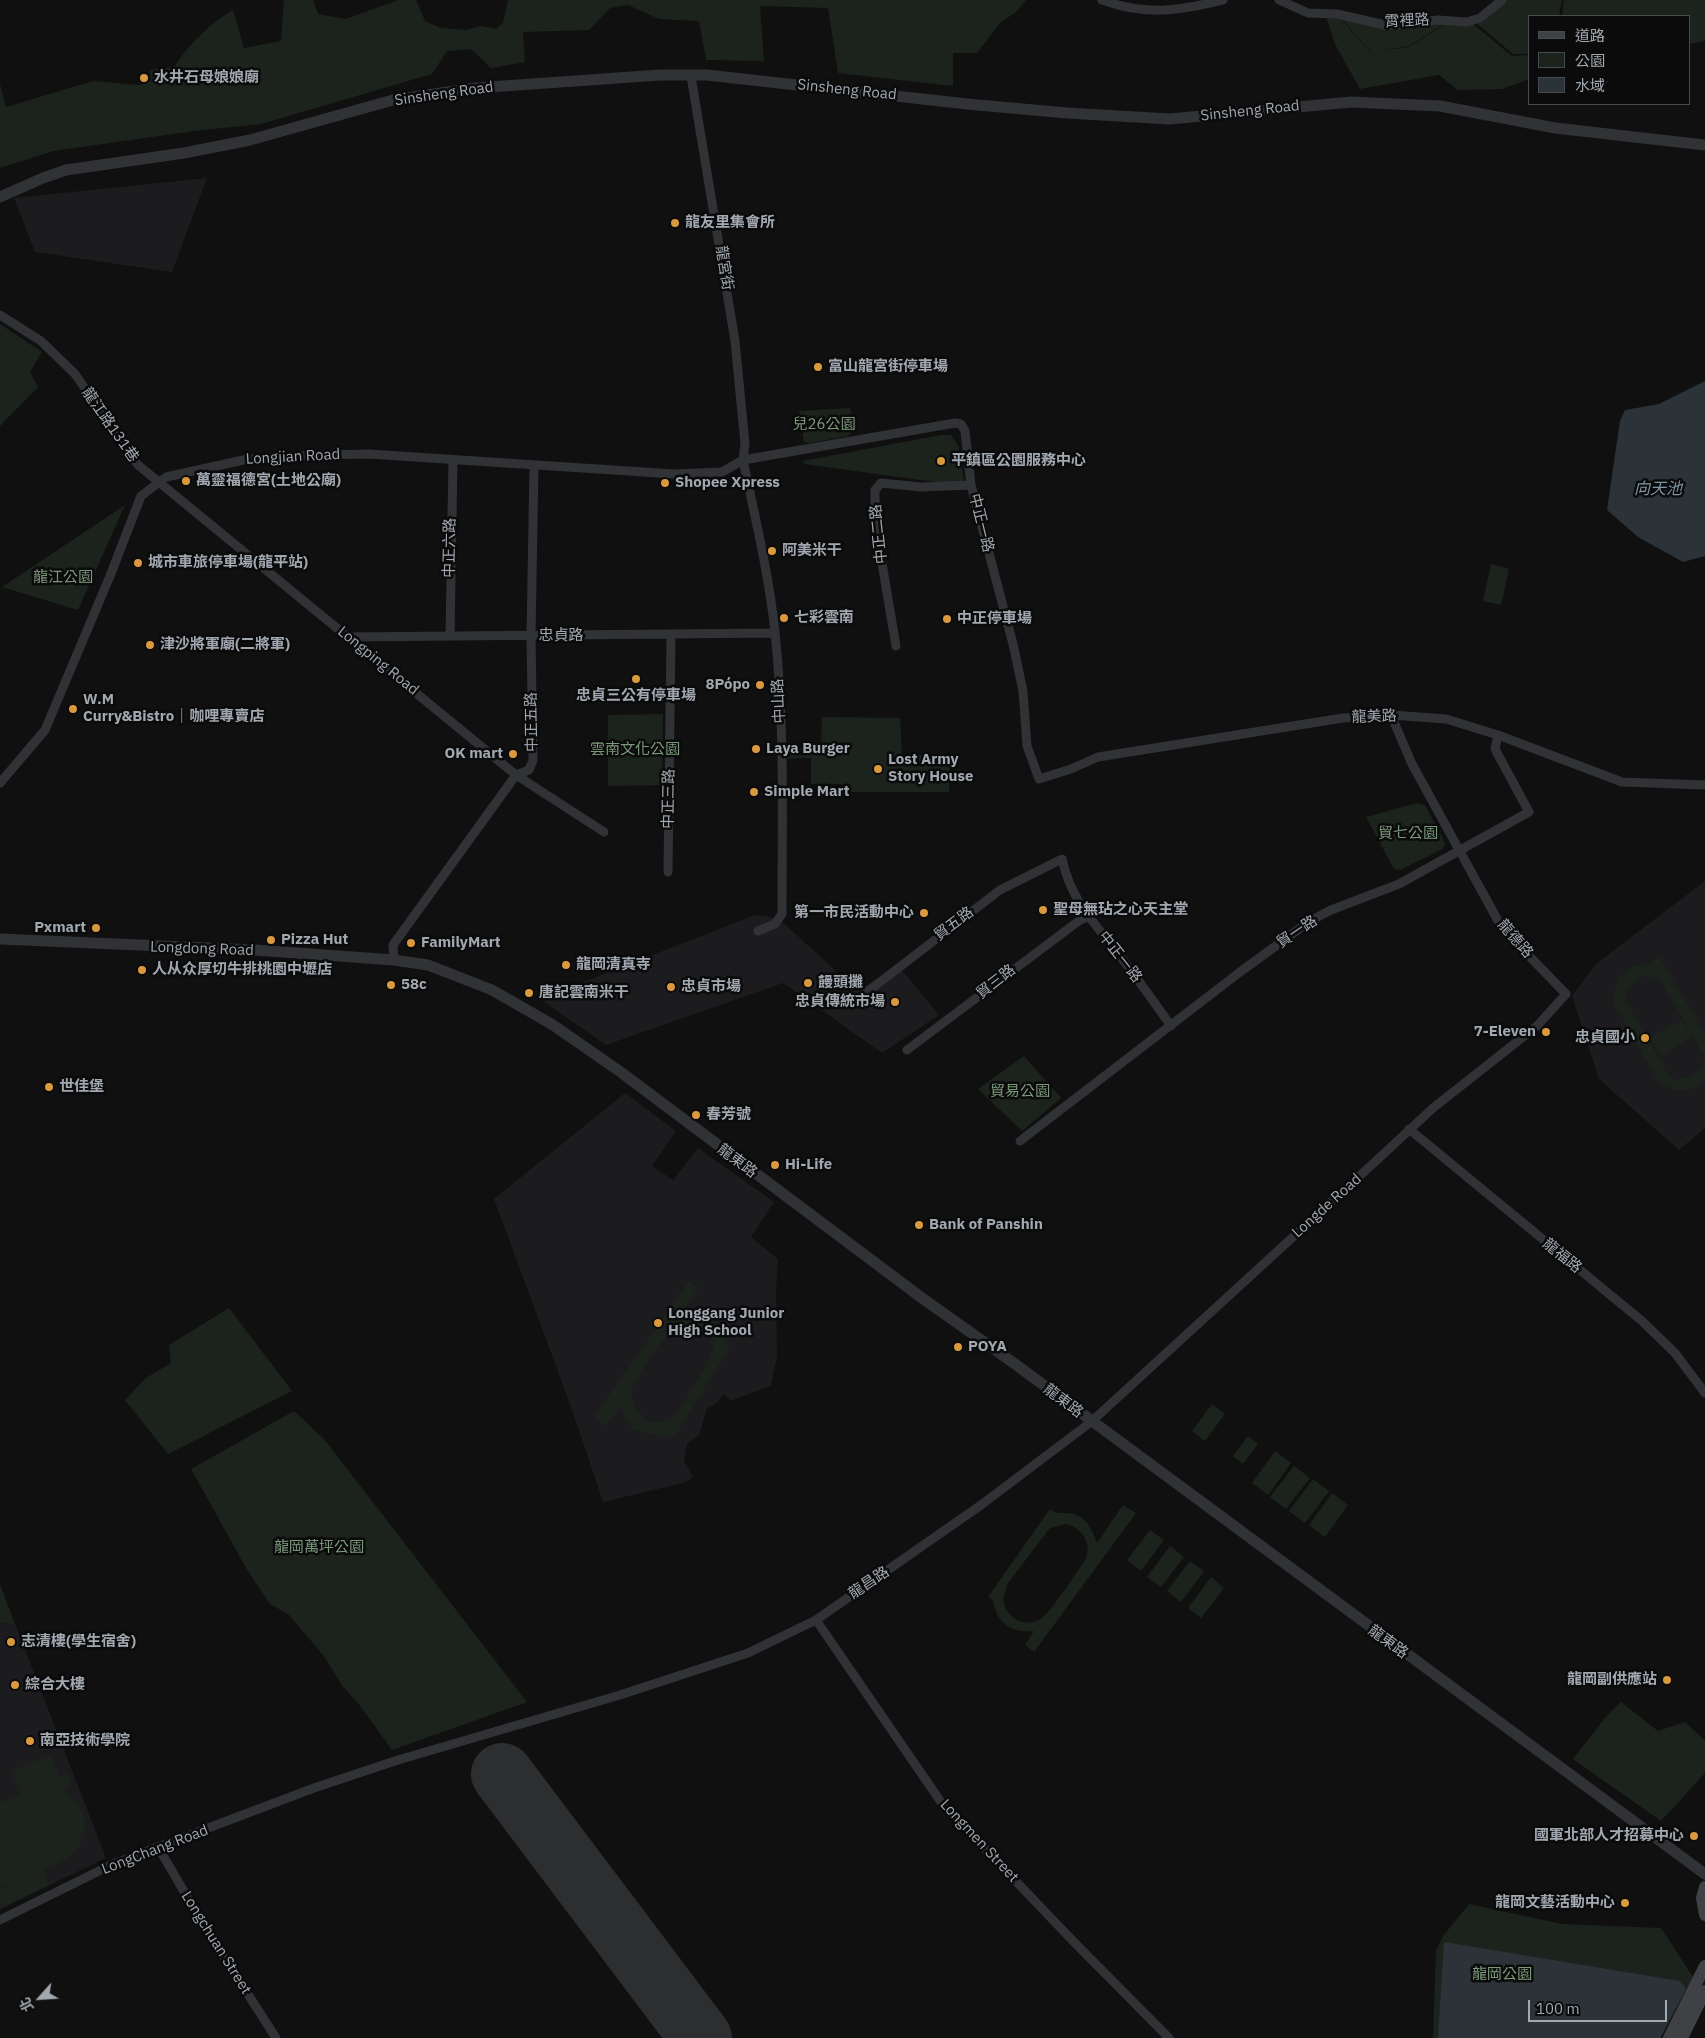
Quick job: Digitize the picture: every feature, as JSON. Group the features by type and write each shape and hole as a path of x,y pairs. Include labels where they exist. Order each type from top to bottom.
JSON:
{"main road":[{"path":"1705,1886 1702,1898 1705,1915"},
{"path":"1669,2038 1705,1966"},
{"path":"1682,2038 1705,1991"}],"street":[{"path":"1102,0 1140,11 1192,8 1224,0"},
{"name":"霄裡路","path":"1279,0 1308,13 1337,14 1385,25 1438,20 1467,22 1480,18 1502,0"},
{"name":"Sinsheng Road","path":"0,197 66,170 184,154 250,140 393,100 475,88 646,76 707,75 1067,113 1170,119 1351,102 1440,106 1564,130 1705,146"},
{"name":"龍宮街","path":"691,76 735,341 745,444 743,460"},
{"name":"龍江路131巷","path":"0,315 41,341 75,374 138,465 158,482"},
{"name":"中正一路","path":"743,460 956,423 961,424 965,432 971,485 1013,644 1023,691 1027,746 1039,779"},
{"name":"Longjian Road","path":"0,783 45,730 110,576 141,496 158,482 184,472 248,459 369,454 674,474 722,472 743,460"},
{"name":"中正六路","path":"450,636 453,460"},
{"name":"中山路","path":"743,460 768,586 775,633 781,754 782,914 775,924 758,931"},
{"name":"中正五路","path":"394,960 393,945 516,776 529,770 533,760 531,636 534,465"},
{"name":"Longping Road","path":"158,482 516,776 604,832"},
{"name":"中正二路","path":"896,646 875,522 875,490 881,483 922,487 971,485"},
{"name":"忠貞路","path":"348,637 672,636 775,633"},
{"name":"中正三路","path":"668,872 672,636"},
{"path":"1391,715 1412,764 1458,851"},
{"name":"龍美路","path":"1039,779 1071,769 1098,757 1342,718 1391,715 1446,719 1498,735 1622,782 1705,785"},
{"name":"貿一路","path":"1020,1141 1074,1097 1310,921 1331,910 1399,884 1529,812 1495,749 1498,735"},
{"name":"Longde Road","path":"1091,1422 1409,1129 1537,1026 1566,994 1502,928 1458,851"},
{"name":"中正一路","path":"1062,859 1087,918 1114,948 1171,1026"},
{"name":"貿五路","path":"854,1002 1000,890 1062,859"},
{"name":"貿三路","path":"907,1050 1036,951 1080,920 1087,918"},
{"name":"Longdong Road","path":"0,939 255,950 394,960"},
{"name":"龍東路","path":"394,960 428,965 492,990 553,1025 622,1073 796,1205 1705,1874"},
{"name":"龍福路","path":"1409,1129 1642,1321 1675,1352 1705,1393"},
{"name":"龍昌路","path":"620,1695 755,1650 816,1620 981,1505 1091,1422"},
{"name":"Longmen Street","path":"816,1620 943,1805 1073,1942 1169,2038"},
{"name":"LongChang Road","path":"0,1920 113,1864 314,1788 398,1760 620,1695"},
{"name":"Longchuan Street","path":"158,1848 206,1929 276,2038"}],"shaded area":[{"path":"207,178 172,272 35,252 14,198"},
{"name":"忠貞國小","path":"1705,881 1705,1128 1679,1150 1599,1079 1572,996 1597,963"},
{"name":"忠貞市場","path":"755,915 778,918 858,991 898,965 939,1015 882,1053 783,983 606,1045 540,999"},
{"name":"Longgang Junior High School","path":"625,1093 676,1131 652,1166 673,1180 698,1148 774,1202 751,1237 778,1259 776,1289 777,1357 771,1386 730,1401 724,1394 717,1403 707,1408 699,1435 687,1444 684,1460 693,1478 683,1483 603,1502 570,1404 494,1199"},
{"name":"南亞技術學院","path":"0,1623 15,1624 106,1858 0,1909"}],"green space":[{"path":"284,0 313,0 318,14 346,19 398,0 416,0 425,21 441,28 466,30 481,26 496,29 503,23 508,0 1026,0 1016,12 1000,23 977,53 953,53 953,86 838,73 828,8 760,6 764,61 706,60 699,21 659,19 628,5 610,8 589,30 523,32 525,62 491,68 471,49 447,51 432,74 261,124 194,131 53,151 0,168 0,84 6,107 93,81 139,85 151,81 150,70 174,67 200,35 233,10 244,48 281,41"},
{"path":"1506,0 1562,0 1559,15 1528,15 1528,54 1513,54 1475,22"},
{"path":"1564,0 1705,0 1705,41 1690,44 1690,15 1562,15"},
{"path":"1326,16 1339,17 1370,52 1409,47 1447,23 1473,24 1512,56 1528,55 1528,79 1502,89 1458,90 1439,75 1360,89 1335,44"},
{"path":"1339,16 1388,27 1446,23 1409,46 1371,52"},
{"path":"0,324 42,352 30,372 38,387 0,426"},
{"name":"兒26公園","path":"850,408 854,429 848,436 811,443 804,442 799,411"},
{"name":"兒26公園","path":"941,435 951,435 959,447 964,481 957,485 804,464 803,461"},
{"name":"龍江公園","path":"125,505 78,610 2,587"},
{"path":"1491,564 1509,569 1501,605 1483,601"},
{"name":"雲南文化公園","path":"663,714 662,785 608,786 608,715"},
{"path":"822,717 900,718 902,754 951,756 949,792 844,792 844,784 811,784 811,758 784,759 784,748 821,747"},
{"name":"貿七公園","path":"1417,803 1425,805 1445,843 1443,849 1400,870 1394,869 1366,817"},
{"path":"1659,957 1705,1034 1705,1057 1661,981 1645,975 1637,979 1628,991 1625,1000 1669,1076 1674,1080 1694,1075 1701,1068 1705,1058 1705,1080 1697,1087 1685,1090 1676,1090 1659,1083 1614,1003 1616,986 1624,973 1636,966 1654,966 1651,962"},
{"path":"1682,1020 1692,1037 1661,1056 1650,1038"},
{"name":"貿易公園","path":"1024,1056 1061,1098 1022,1131 978,1089"},
{"path":"689,1281 698,1288 684,1311 708,1317 719,1325 729,1348 676,1435 663,1437 633,1430 624,1417 622,1405 605,1426 594,1417","holes":["687,1325 702,1328 710,1334 713,1342 712,1352 709,1362 681,1407 674,1416 666,1421 650,1421 643,1417 634,1404 632,1395 633,1386 649,1359 662,1341 678,1328"]},
{"path":"229,1308 292,1391 168,1454 125,1400 146,1378 171,1363 169,1345"},
{"path":"1212,1404 1225,1414 1205,1441 1192,1431"},
{"name":"龍岡萬坪公園","path":"294,1411 324,1439 527,1702 392,1750 358,1703 343,1687 324,1656 288,1614 270,1604 246,1568 191,1469"},
{"path":"1248,1436 1258,1444 1243,1464 1233,1456"},
{"path":"1275,1451 1291,1463 1268,1495 1252,1483"},
{"path":"1294,1466 1310,1478 1286,1509 1270,1497"},
{"path":"1313,1479 1329,1491 1305,1523 1289,1511"},
{"path":"1332,1493 1348,1505 1325,1537 1309,1525"},
{"path":"1123,1505 1136,1513 1034,1652 1025,1645 1034,1631 1018,1630 1006,1625 998,1615 993,1600 988,1597 1050,1509 1061,1513 1074,1514 1084,1520 1097,1543","holes":["1066,1524 1081,1532 1087,1542 1088,1553 1086,1559 1042,1618 1028,1623 1015,1619 1004,1605 1004,1594 1008,1583 1050,1528"]},
{"path":"1150,1530 1164,1540 1141,1571 1127,1560"},
{"path":"1170,1546 1184,1557 1161,1587 1147,1577"},
{"path":"1190,1561 1204,1571 1181,1602 1167,1591"},
{"path":"1211,1577 1224,1588 1201,1618 1188,1608"},
{"path":"0,1584 15,1624 0,1623"},
{"path":"1621,1702 1658,1731 1685,1722 1705,1741 1705,1773 1661,1821 1573,1759 1605,1718"},
{"path":"50,1755 59,1777 67,1774 72,1784 61,1790 77,1803 82,1811 85,1820 83,1839 78,1848 67,1858 43,1870 49,1885 0,1909 0,1888 9,1884 0,1885 0,1803 21,1793 11,1771"},
{"name":"龍岡公園","path":"1469,1904 1562,1924 1661,1928 1693,1977 1661,2038 1433,2038 1436,1951 1443,1936"}],"water":[{"name":"向天池","path":"1705,381 1705,556 1683,562 1638,537 1607,510 1620,421 1625,410 1659,404"},
{"name":"龍岡公園","path":"1444,1942 1680,1981 1686,1989 1660,2038 1438,2038"}],"runway":[{"path":"502,1774 701,2038"}],"place":[{"name":"水井石母娘娘廟","path":"144,78"},
{"name":"龍友里集會所","path":"675,223"},
{"name":"富山龍宮街停車場","path":"818,367"},
{"name":"平鎮區公園服務中心","path":"941,461"},
{"name":"萬靈福德宮(土地公廟)","path":"186,481"},
{"name":"Shopee Xpress","path":"665,483"},
{"name":"阿美米干","path":"772,551"},
{"name":"城市車旅停車場(龍平站)","path":"138,563"},
{"name":"七彩雲南","path":"784,618"},
{"name":"中正停車場","path":"947,619"},
{"name":"津沙將軍廟(二將軍)","path":"150,645"},
{"name":"忠貞三公有停車場","path":"636,679"},
{"name":"8Pópo","path":"760,685"},
{"name":"W.M Curry&Bistro｜咖哩專賣店","path":"73,709"},
{"name":"Laya Burger","path":"756,749"},
{"name":"OK mart","path":"513,754"},
{"name":"Lost Army Story House","path":"878,769"},
{"name":"Simple Mart","path":"754,792"},
{"name":"聖母無玷之心天主堂","path":"1043,910"},
{"name":"第一市民活動中心","path":"924,913"},
{"name":"Pxmart","path":"96,928"},
{"name":"Pizza Hut","path":"271,940"},
{"name":"FamilyMart","path":"411,943"},
{"name":"龍岡清真寺","path":"566,965"},
{"name":"人从众厚切牛排桃園中壢店","path":"142,970"},
{"name":"饅頭攤","path":"808,983"},
{"name":"58c","path":"391,985"},
{"name":"忠貞市場","path":"671,987"},
{"name":"唐記雲南米干","path":"529,993"},
{"name":"忠貞傳統市場","path":"895,1002"},
{"name":"7-Eleven","path":"1546,1032"},
{"name":"忠貞國小","path":"1645,1038"},
{"name":"世佳堡","path":"49,1087"},
{"name":"春芳號","path":"696,1115"},
{"name":"Hi-Life","path":"775,1165"},
{"name":"Bank of Panshin","path":"919,1225"},
{"name":"Longgang Junior High School","path":"658,1323"},
{"name":"POYA","path":"958,1347"},
{"name":"志清樓(學生宿舍)","path":"11,1642"},
{"name":"龍岡副供應站","path":"1667,1680"},
{"name":"綜合大樓","path":"15,1685"},
{"name":"南亞技術學院","path":"30,1741"},
{"name":"國軍北部人才招募中心","path":"1694,1836"},
{"name":"龍岡文藝活動中心","path":"1625,1903"}]}
